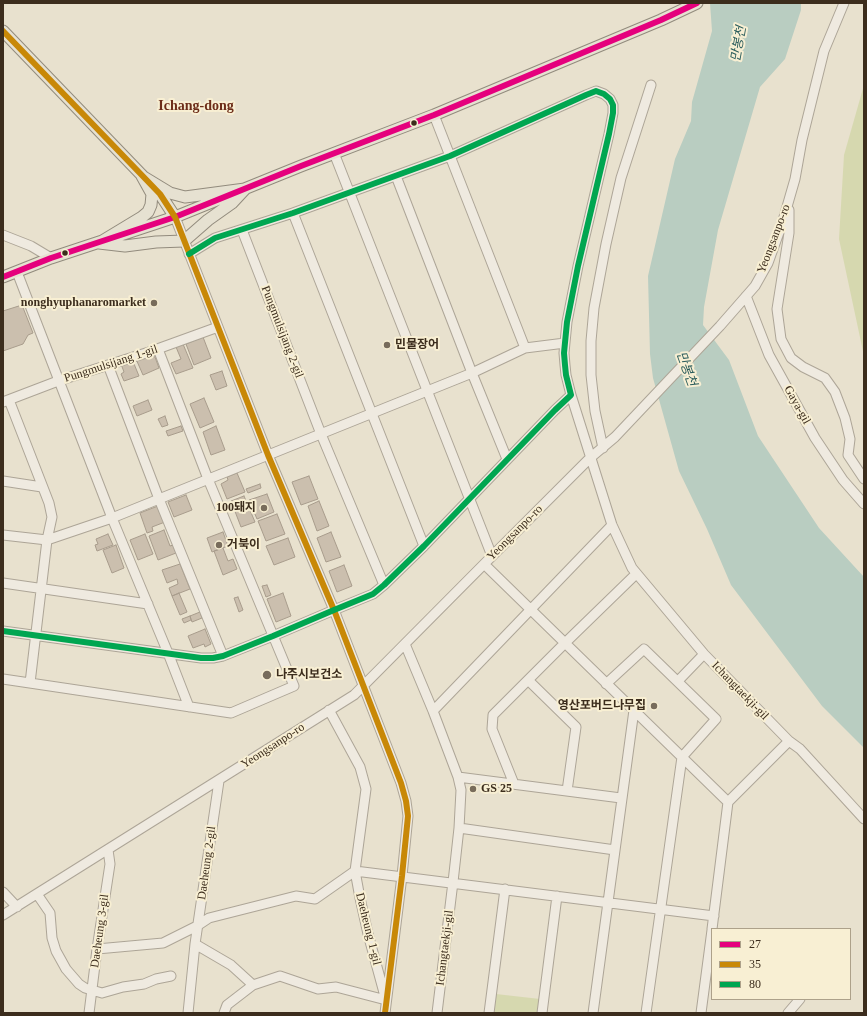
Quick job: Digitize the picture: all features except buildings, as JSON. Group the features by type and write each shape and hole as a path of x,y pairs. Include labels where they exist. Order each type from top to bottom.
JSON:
{"main road":[{"path":"3,278 51,258 175,217 434,114 661,20 697,3"},
{"path":"3,31 160,194 175,217"},
{"path":"142,176 170,193 185,197 245,189"},
{"path":"99,242 148,212 151,205 152,194 142,176"},
{"path":"99,242 125,246 156,242 184,241 208,220 232,203 245,189"}],"street":[{"path":"824,51 823,39 838,3"},
{"name":"Yeongsanpo-ro","path":"3,915 354,695 590,458 615,437 720,326 755,286 768,263 789,201 824,51 844,3"},
{"path":"603,448 592,390 590,358 594,308 606,244 621,178 651,85"},
{"path":"189,254 215,238 293,213 450,156 596,91 604,94 610,99 613,105 613,113 578,266 567,322 565,343 565,370 590,458"},
{"path":"434,114 525,348"},
{"path":"334,153 492,556"},
{"path":"396,176 507,459"},
{"path":"789,201 789,233 777,309 781,339 791,358 803,368 825,378 835,392 845,418 850,439 848,455 864,478"},
{"path":"293,213 424,546"},
{"path":"175,217 268,455 334,610 401,783 406,801 408,816 385,1013"},
{"name":"Pungmulsijang 2-gil","path":"242,230 321,434 384,585"},
{"path":"3,235 31,246 51,258"},
{"path":"17,272 112,518 189,707"},
{"name":"Gaya-gil","path":"746,296 769,355 815,438 843,480 864,504"},
{"name":"Pungmulsijang 1-gil","path":"6,401 58,381 158,349 218,327"},
{"path":"3,535 47,540 112,518 472,373 525,348 565,343"},
{"path":"3,679 231,713 294,686 208,479 158,349"},
{"path":"108,365 159,499 223,656"},
{"path":"3,631 201,658 223,656 273,636 373,594 424,546 554,410 571,395"},
{"path":"6,401 42,487 52,517 47,540 30,683"},
{"name":"Ichangtaekji-gil","path":"590,458 612,525 622,549 636,574 704,654 788,741 800,749 864,818"},
{"path":"3,481 42,487"},
{"path":"433,710 612,525"},
{"path":"484,564 728,802"},
{"path":"514,784 492,729 493,715 564,642 636,574"},
{"path":"3,584 41,588 148,604"},
{"name":"Ichangtaekji-gil","path":"405,644 433,710 458,777 461,790 459,828 437,1013"},
{"path":"606,684 644,649 716,719 682,757 646,1013"},
{"path":"678,681 704,654"},
{"path":"528,680 576,727 567,791"},
{"name":"Daeheung 1-gil","path":"329,710 360,767 366,789 356,871 368,934 386,1000"},
{"path":"593,1013 634,710"},
{"path":"712,928 728,802 788,741"},
{"path":"458,777 621,798"},
{"name":"Daeheung 2-gil","path":"188,1013 194,944 219,781"},
{"path":"459,828 615,850"},
{"name":"Daeheung 3-gil","path":"89,1013 110,864 108,850"},
{"path":"356,871 714,916"},
{"name":"Daeheung 1-gil","path":"97,949 163,943 197,926 209,918 296,896 315,900 356,871"},
{"path":"489,1013 505,889"},
{"path":"3,892 17,907"},
{"path":"37,894 50,913 52,938 60,960 78,984 92,991 102,993 172,976"},
{"path":"542,1013 557,896"},
{"path":"194,944 231,965 253,985"},
{"path":"701,1013 709,986 711,949"},
{"path":"224,1013 227,1005 253,985 280,976 318,989 336,988 386,1000"},
{"path":"788,1013 795,1001"}],"green space":[{"path":"864,85 864,356 839,239 844,155"},
{"path":"496,994 540,999 538,1013 494,1013"}],"water":[{"name":"만봉천","path":"710,3 801,3 801,10 785,59 760,87 718,230 704,307 703,325 729,360 758,436 819,528 864,577 864,748 822,706 731,585 707,529 679,471 653,378 650,354 648,276 675,159 691,121 692,102 712,31"}],"transit line":[{"name":"27","path":"3,277 51,258 175,217 301,166 434,115 661,20 697,3"},
{"name":"35","path":"3,31 160,194 175,217 268,455 334,610 401,783 408,816 385,1013"},
{"name":"80","path":"3,631 201,658 213,658 223,656 373,594 384,585 571,395 566,375 564,353 567,322 578,266 609,134 613,105 610,99 604,94 596,91 450,156 293,213 215,238 189,254"}],"place":[{"name":"nonghyuphanaromarket","path":"154,303"},
{"name":"민물장어","path":"387,345"},
{"name":"100돼지","path":"264,508"},
{"name":"거북이","path":"219,545"},
{"name":"나주시보건소","path":"267,675"},
{"name":"영산포버드나무집","path":"654,706"},
{"name":"GS 25","path":"473,789"}],"district":[{"name":"Ichang-dong","path":"196,106"}]}
